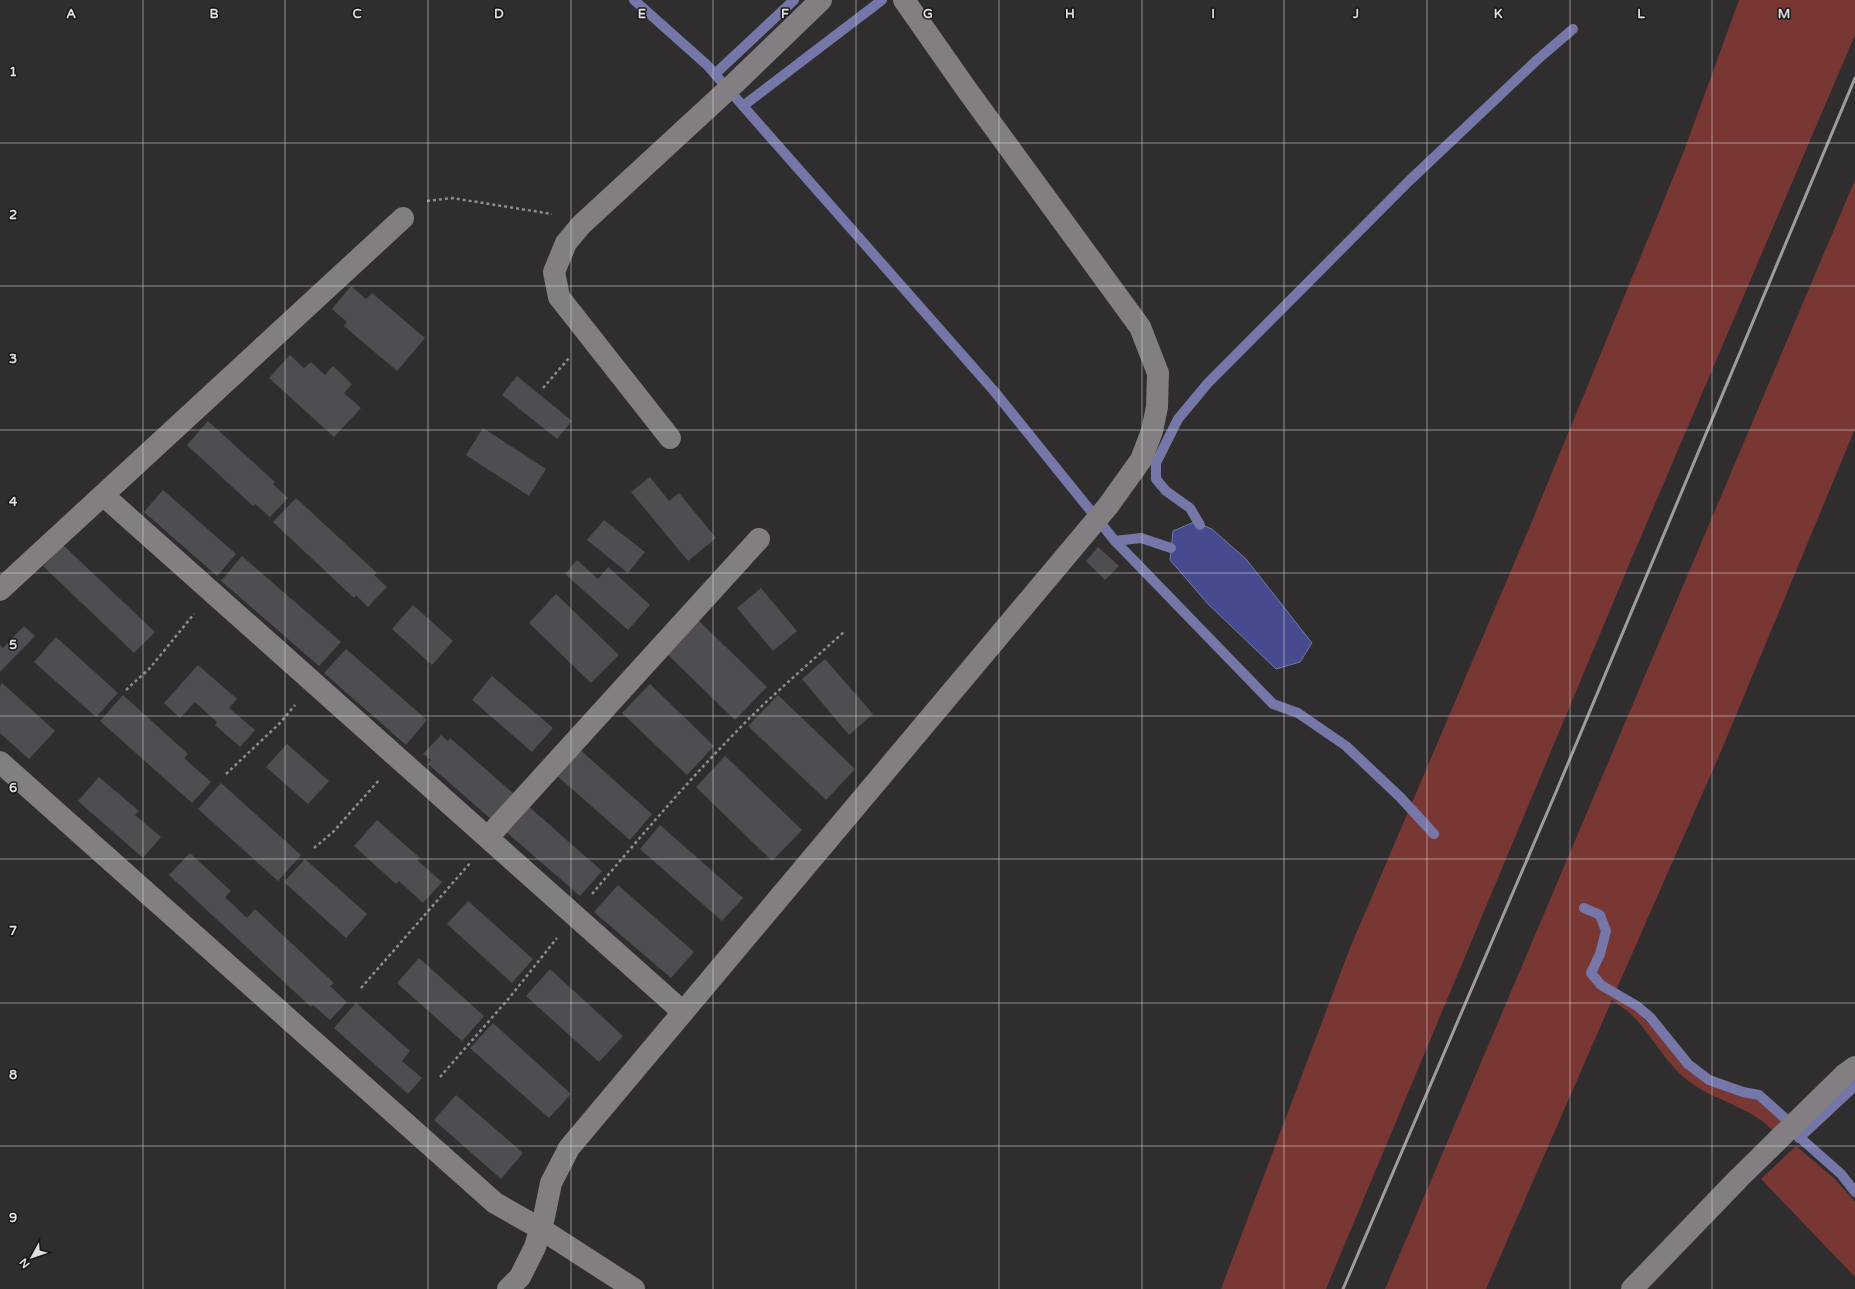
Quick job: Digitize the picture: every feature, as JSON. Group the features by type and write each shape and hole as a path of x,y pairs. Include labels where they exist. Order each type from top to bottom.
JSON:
{"street":[{"path":"670,438 559,297 554,272 566,243 581,225 728,89 821,0"},
{"path":"508,1289 520,1277 535,1247 541,1229 551,1183 569,1148 1108,506 1141,460 1152,431 1157,407 1158,373 1140,327 967,90 904,0"},
{"path":"0,590 403,218"},
{"path":"103,495 683,1012"},
{"path":"488,837 758,540"},
{"path":"0,762 495,1203 541,1229 634,1289"},
{"path":"1632,1289 1739,1178 1844,1075 1855,1067"}],"path":[{"path":"403,218 422,202 452,198 547,212 581,225"},
{"path":"543,388 565,364 586,331"},
{"path":"126,690 150,668 212,592"},
{"path":"440,1077 510,997 574,915 645,831 763,705 844,632"},
{"path":"226,774 279,724 315,683"},
{"path":"314,848 333,832 399,758"},
{"path":"361,988 471,862 488,837"}],"shaded area":[{"path":"1739,0 1855,0 1855,35 1631,560 1326,1289 1221,1289 1350,948 1530,526 1684,151"},
{"path":"1855,180 1855,429 1719,756 1614,995 1634,1009 1654,1029 1687,1069 1707,1083 1758,1098 1784,1123 1775,1133 1757,1118 1704,1091 1684,1078 1668,1061 1632,1015 1612,1000 1486,1289 1385,1289"},
{"path":"1796,1146 1835,1179 1855,1202 1855,1277 1761,1179"}],"water":[{"path":"1194,522 1212,529 1246,559 1312,643 1300,662 1276,669 1208,604 1170,560 1173,531"}],"building":[{"path":"351,286 366,299 372,293 425,338 397,371 344,326 347,322 332,309"},
{"path":"290,355 304,368 311,362 325,375 333,366 352,384 344,393 361,408 334,437 269,378"},
{"path":"517,376 572,421 557,439 502,395"},
{"path":"208,421 275,482 273,484 288,498 270,517 255,504 253,506 187,445"},
{"path":"483,428 546,469 529,496 466,455"},
{"path":"650,477 669,501 679,493 716,538 688,561 631,492"},
{"path":"163,490 236,554 217,576 144,512"},
{"path":"296,498 377,573 374,575 387,587 368,607 356,595 354,598 273,522"},
{"path":"604,520 645,552 628,573 587,540"},
{"path":"63,545 155,632 134,653 43,566"},
{"path":"1098,547 1119,566 1105,580 1086,561"},
{"path":"242,556 341,642 319,666 221,581"},
{"path":"577,560 598,579 608,567 650,605 628,630 565,574"},
{"path":"761,588 797,631 773,651 737,608"},
{"path":"556,594 619,655 591,683 529,623"},
{"path":"413,605 453,641 432,665 392,629"},
{"path":"696,618 767,687 735,720 664,651"},
{"path":"24,626 35,636 0,672 0,645 3,648"},
{"path":"56,637 118,693 96,717 34,662"},
{"path":"346,649 427,720 406,745 324,673"},
{"path":"825,659 873,714 849,735 802,679"},
{"path":"198,665 237,699 229,708 255,730 240,747 215,725 217,722 195,702 180,718 164,703"},
{"path":"492,676 553,728 532,752 472,700"},
{"path":"2,683 55,731 29,759 0,733 0,686"},
{"path":"650,684 714,746 687,775 622,713"},
{"path":"123,695 188,754 184,758 211,782 192,803 100,721"},
{"path":"778,695 855,769 826,800 748,726"},
{"path":"441,735 448,741 450,738 514,794 492,820 428,764 431,760 423,754"},
{"path":"287,744 329,781 308,804 266,767"},
{"path":"578,748 652,814 630,840 555,774"},
{"path":"725,756 802,830 772,861 696,787"},
{"path":"99,777 139,811 135,815 161,837 143,858 78,801"},
{"path":"221,783 301,855 278,881 198,809"},
{"path":"527,805 602,871 580,896 505,831"},
{"path":"377,820 420,858 417,860 442,882 423,903 399,881 396,884 354,846"},
{"path":"660,825 743,898 722,921 640,849"},
{"path":"190,853 231,891 225,897 247,918 255,909 334,983 330,986 347,1002 330,1020 313,1005 311,1007 169,875"},
{"path":"305,859 367,914 346,938 284,882"},
{"path":"618,885 694,952 671,978 594,912"},
{"path":"468,901 533,959 512,983 447,924"},
{"path":"419,958 484,1016 462,1041 397,983"},
{"path":"550,969 623,1036 599,1062 526,996"},
{"path":"356,1003 410,1051 402,1061 422,1078 408,1094 334,1028"},
{"path":"493,1023 571,1094 549,1118 470,1048"},
{"path":"456,1095 523,1153 501,1179 434,1120"}],"waterway":[{"path":"634,0 707,65 994,391 1115,541 1273,704 1298,713 1346,746 1400,797 1434,834"},
{"path":"715,74 794,0"},
{"path":"743,106 882,0"},
{"path":"1200,525 1190,508 1166,491 1156,479 1156,463 1178,419 1208,383 1409,181 1537,60 1573,29"},
{"path":"1115,541 1141,538 1171,548"},
{"path":"1584,908 1600,915 1606,931 1600,954 1591,973 1601,985 1637,1006 1650,1017 1688,1064 1709,1080 1743,1092 1759,1095 1787,1120"},
{"path":"1799,1138 1855,1086"},
{"path":"1797,1135 1841,1174 1855,1192"}],"railway":[{"path":"1343,1289 1556,792 1855,78"}]}
